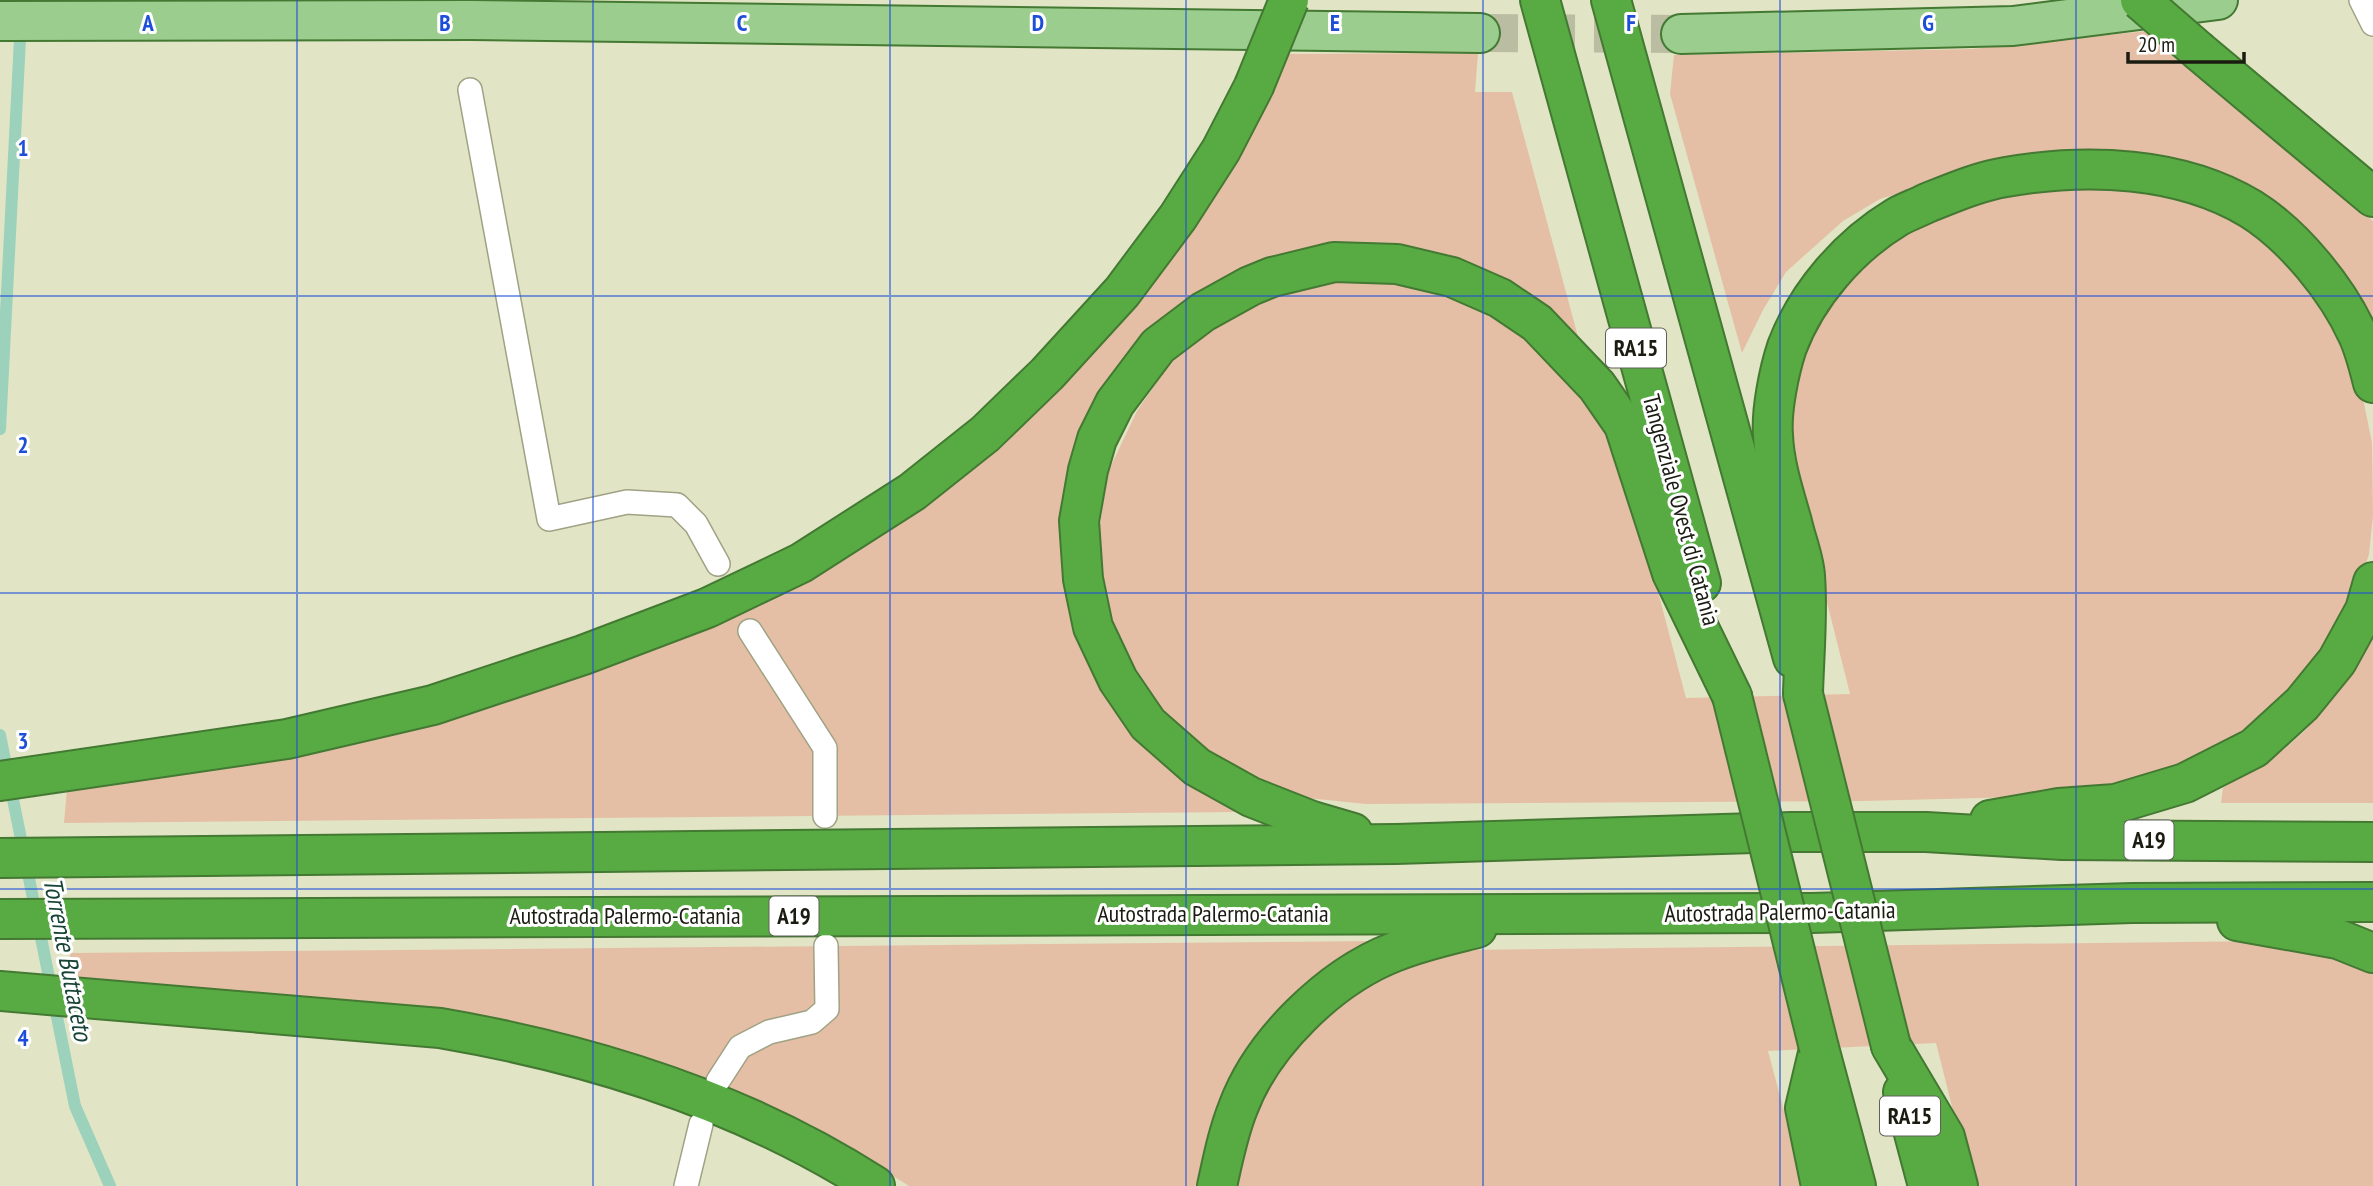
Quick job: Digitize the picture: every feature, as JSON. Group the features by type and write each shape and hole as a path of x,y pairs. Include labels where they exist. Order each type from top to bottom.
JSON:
{"highway":[{"path":"0,781 287,739 433,705 583,655 707,608 801,563 912,492 985,434 1047,374 1122,292 1178,217 1221,150 1254,86 1289,0"},
{"name":"Tangenziale Ovest di Catania","path":"1540,0 1732,696"},
{"name":"RA15","path":"1611,0 1803,694"},
{"path":"2140,0 2373,197"},
{"path":"1958,1186 1945,1137 1891,1046 1803,694 1805,574 1780,477 1773,434 1778,383 1787,348 1805,309 1832,273 1860,244 1898,216 1945,196 2004,177 2057,171 2113,171 2159,175 2211,190 2250,209 2283,233 2317,270 2359,336 2373,383"},
{"path":"1396,844 1312,821 1251,797 1197,767 1148,724 1118,680 1093,627 1083,579 1079,521 1088,470 1097,439 1115,403 1158,346 1203,312 1250,286 1272,277 1334,262 1397,264 1452,277 1500,298 1537,323 1597,386 1623,425 1672,573 1732,696 1819,1048 1805,1108 1821,1186"},
{"path":"1926,832 2059,808 2115,804 2185,783 2254,748 2302,705 2337,661 2365,610 2373,582"},
{"name":"A19","path":"0,858 1396,844 1791,832 1926,832 2062,840 2373,842"},
{"name":"Autostrada Palermo-Catania","path":"0,919 1812,913 2132,903 2373,902"},
{"path":"2132,903 2326,937 2373,953"},
{"path":"1217,1186 1227,1141 1239,1105 1261,1063 1290,1026 1342,981 1392,953 1440,937 1536,914"},
{"path":"0,991 440,1028 506,1039 606,1065 669,1087 814,1149 876,1186"},
{"name":"RA15","path":"1891,1046 1928,1186"},
{"name":"RA15","path":"1819,1048 1856,1186"}],"main road":[{"path":"1681,34 2012,26 2218,0"},
{"path":"0,21 77,23 471,20 1480,33"}],"lane":[{"path":"2361,0 2373,24"},
{"path":"470,90 549,519 627,502 677,505 696,524 718,564"},
{"path":"750,631 825,748 825,816"},
{"path":"718,1081 740,1046 769,1032 812,1021 827,1009 826,946"},
{"path":"686,1186 701,1124"}],"shaded area":[{"path":"2147,31 2373,221 2373,335 2214,175 1910,190 1880,199 1843,221 1786,272 1742,353 1670,94 1674,55 1972,49"},
{"path":"1478,53 1475,92 1512,92 1580,344 1341,249 1102,397 1079,637 1103,694 1135,738 1186,783 1240,812 64,823 67,789 709,626 1019,425 1283,54"},
{"path":"2117,187 2169,192 2246,224 2317,294 2346,351 2363,398 2372,443 2373,516 2369,554 2353,604 2325,653 2262,725 2150,782 2060,796 1862,801 1366,804 1307,798 1256,785 1212,759 1167,720 1135,677 1108,622 1099,575 1100,525 1107,474 1137,411 1173,359 1201,333 1287,287 1338,278 1395,280 1448,291 1493,311 1529,337 1584,393 1625,466 1686,698 1850,694 1794,471 1787,411 1796,361 1834,288 1906,228 2005,193"},
{"path":"2373,635 2373,803 2221,803 2223,788 2276,755 2323,711 2345,682"},
{"path":"1376,941 1330,972 1202,1186 909,1186 810,1124 653,1063 460,1013 71,976 70,953"},
{"path":"2269,941 2325,951 2373,972 2373,1186 1972,1186 1936,1043 1768,1051 1804,1186 1234,1186 1241,1144 1274,1072 1314,1021 1355,990 1409,964 1457,950"}],"waterway":[{"name":"Torrente Buttaceto","path":"0,429 22,0"},
{"name":"Torrente Buttaceto","path":"0,735 75,1106 110,1186"}],"tunnel":[{"path":"1480,33 1681,34"}]}
